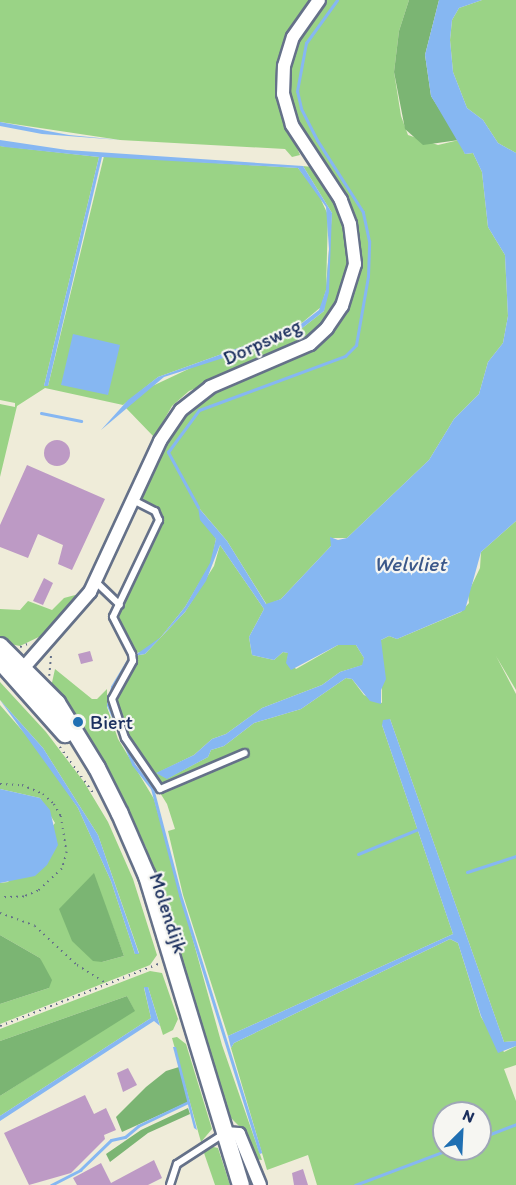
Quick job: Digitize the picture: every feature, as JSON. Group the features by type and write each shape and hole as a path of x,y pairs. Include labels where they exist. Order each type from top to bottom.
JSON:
{"main road":[{"path":"0,646 20,672"},
{"path":"0,661 20,672"},
{"name":"Molendijk","path":"20,672 46,690 74,728 106,802"},
{"name":"Molendijk","path":"20,672 53,718 106,802 147,876 241,1185"}],"street":[{"name":"Dorpsweg","path":"20,672 96,582 160,441 188,402 210,387 310,344 327,328 348,293 355,248 347,213 299,139 283,94 284,66 293,37 319,0"},
{"path":"225,1133 239,1134 260,1185"}],"lane":[{"path":"133,501 154,511 159,520 113,618 133,661 112,699 124,738 160,789 245,753"},
{"path":"96,582 120,604"},
{"path":"170,1185 177,1164 225,1133"}],"path":[{"path":"0,646 3,642 18,648 31,642"},
{"path":"46,690 51,652"},
{"path":"59,745 106,802"},
{"path":"0,784 22,785 43,794 54,804 61,816 67,852 62,868 38,891 24,897 0,898"},
{"path":"0,913 35,926 77,965 108,984"},
{"path":"0,1026 171,958"}],"green space":[{"path":"0,0 312,0 285,44 290,131 300,155 292,157 285,149 120,140 0,122"},
{"path":"324,0 409,0 399,31 394,72 401,116 408,135 438,145 459,140 465,154 473,153 482,172 488,227 505,255 508,316 503,343 488,362 479,394 454,419 429,460 347,538 332,538 331,546 281,599 267,605 227,541 199,508 216,539 211,563 185,607 161,637 145,652 134,653 118,615 161,515 155,507 138,500 176,420 216,390 296,358 324,341 334,326 358,245 297,125 288,95 290,59 298,39"},
{"path":"409,0 439,0 425,55 431,96 459,140 423,145 405,129 394,72 399,31"},
{"path":"482,0 516,0 516,153 498,143 483,120 467,108 453,72 450,40 452,20 459,8"},
{"path":"0,146 99,157 44,386 48,386 104,156 298,168 318,193 328,215 326,290 321,307 297,327 158,377 123,405 45,388 17,406 0,477 0,404 15,407 15,403 0,400"},
{"path":"303,166 312,167 342,212 349,262 336,306 327,322 305,341 189,391 172,406 154,437 126,408 146,389 197,365 292,336 324,311 332,213"},
{"path":"516,521 516,690 496,656 516,694 516,1041 504,1042 390,719 382,725 453,934 228,1036 183,895 168,831 175,829 167,804 129,743 115,702 134,656 145,654 185,612 214,566 220,545 264,609 249,637 252,655 274,660 283,652 289,653 287,659 296,669 338,645 356,645 364,658 363,665 340,672 322,685 262,708 226,734 212,739 194,755 157,773 168,778 208,757 211,750 224,746 254,723 301,709 346,678 352,679 364,695 382,703 381,640 389,636 397,639 461,612 469,603 468,593 480,568 481,552"},
{"path":"79,594 45,634 20,646 0,642 0,609 20,610 28,601 52,610 64,598"},
{"path":"55,669 92,699 97,699 107,689 107,707 118,739 154,799 222,1045 262,1160 253,1159 240,1127 229,1116 146,847 79,721 51,687"},
{"path":"0,682 46,732 84,782 108,822 133,879 157,955 150,965 0,1024 0,1004 49,988 40,958 0,935 0,883 8,882 55,823 40,798 0,789 0,705 40,751 78,808 111,881 135,954 139,953 98,835 43,748 0,700","holes":["93,874 124,956 102,962"]},
{"path":"94,873 124,956 102,962 93,961 72,941 59,909"},
{"path":"0,935 40,958 52,980 49,988 0,1004"},
{"path":"450,939 458,943 481,1017 504,1052 516,1046 516,1065 504,1069 516,1101 516,1185 317,1185 308,1155 267,1170 231,1048 234,1043"},
{"path":"150,971 162,973 178,1019 173,1030 163,1035 148,987 144,988 151,1018 0,1116 0,1096 134,1010 127,996 0,1041 0,1029"},
{"path":"127,996 135,1011 0,1096 0,1041"},
{"path":"177,1037 186,1044 212,1129 201,1142 172,1038"},
{"path":"179,1067 188,1102 122,1132 116,1117 166,1071"},
{"path":"188,1108 190,1114 148,1133 110,1162 106,1154 141,1130"},
{"path":"209,1146 218,1148 230,1185 215,1185 203,1150"}],"water":[{"name":"Welvliet","path":"439,0 482,0 459,8 452,20 450,40 453,72 467,108 483,120 498,143 516,153 516,521 481,552 465,610 397,639 389,636 381,640 386,679 381,690 381,704 370,701 352,679 346,678 301,709 254,723 224,746 211,750 208,757 167,779 156,773 194,755 212,739 226,734 262,708 322,685 340,672 362,665 364,658 356,645 338,645 291,670 286,663 288,653 283,652 274,660 252,655 249,637 264,609 220,545 206,581 185,612 145,654 134,656 161,637 185,607 210,563 216,539 200,520 198,507 227,541 266,604 281,599 331,546 330,537 338,540 347,538 429,460 454,419 479,394 488,362 503,343 508,316 505,255 488,227 482,172 473,153 465,154 431,96 425,55"},
{"path":"0,122 69,135 120,140 42,134 0,126"},
{"path":"0,140 67,150 303,166 332,213 329,292 324,311 292,336 164,377 101,430 128,400 158,377 297,327 319,310 326,290 329,249 326,207 298,168 102,157 48,386 44,386 99,157 5,147 0,146"},
{"path":"73,334 120,345 108,395 61,385"},
{"path":"0,700 43,748 98,835 139,954 135,954 111,881 78,808"},
{"path":"390,719 504,1042 516,1041 516,1046 498,1053 481,1016 458,943 450,939 234,1043 231,1048 228,1036 453,934 382,725 383,720"},
{"path":"0,789 40,798 50,810 58,845 47,865 35,876 0,883"},
{"path":"144,987 148,987 160,1026 154,1021 0,1121 0,1116 151,1018"},
{"path":"173,1047 176,1047 197,1130 194,1128"}],"building":[{"path":"57,440 66,444 70,453 66,462 57,466 48,462 44,453 48,444"},
{"path":"27,465 105,499 72,570 58,564 63,545 38,534 28,558 0,547 0,525"},
{"path":"44,578 53,583 43,605 33,601"},
{"path":"90,651 93,661 81,664 78,654"},
{"path":"128,1068 137,1085 123,1092 117,1073"},
{"path":"85,1095 94,1114 106,1108 116,1130 104,1135 105,1139 71,1173 29,1185 4,1133"},
{"path":"154,1160 162,1178 148,1185 77,1185 73,1178 101,1163 111,1183"},
{"path":"303,1169 308,1185 294,1185 292,1173"}],"waterway":[{"path":"198,507 168,452 199,410 345,356 356,345 368,276 369,241 363,212 317,140 301,108 297,91 306,43 337,0"},
{"path":"41,413 81,421"},
{"path":"128,660 112,687 108,705 133,764 152,788 180,895 260,1152"},
{"path":"358,854 418,829"},
{"path":"467,872 516,856"},
{"path":"51,1185 80,1170 111,1140 125,1137 138,1126 188,1102"},
{"path":"492,1133 516,1124"},
{"path":"355,1185 432,1156"}],"place":[{"name":"Biert","path":"78,722"}]}
